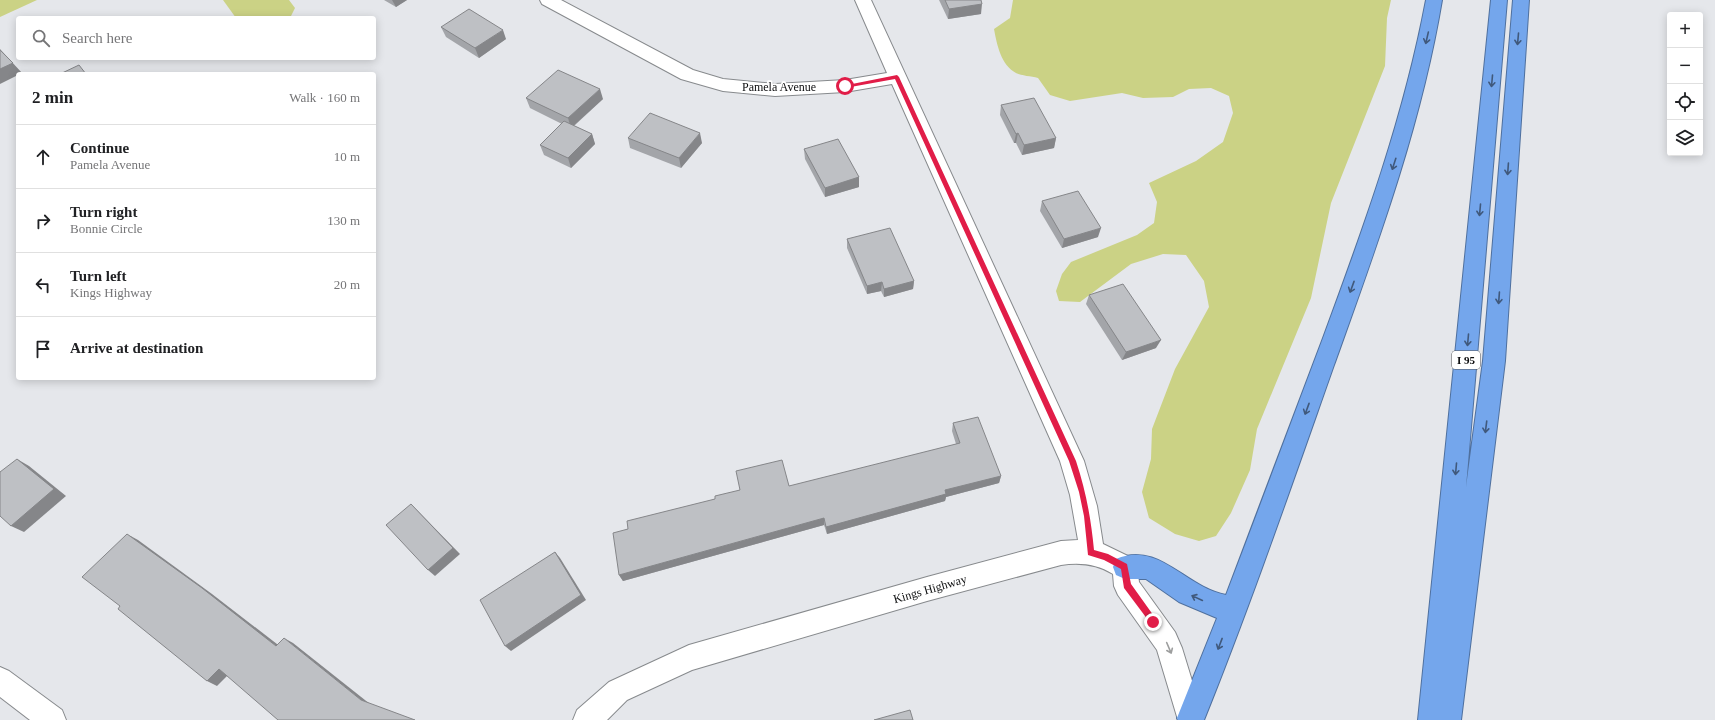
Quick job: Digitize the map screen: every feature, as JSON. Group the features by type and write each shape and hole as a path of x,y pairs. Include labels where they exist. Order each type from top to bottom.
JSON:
{"highway":[{"path":"1191,718 1234,608 1368,241 1409,117 1430,27 1434,0"},
{"name":"I 95","path":"1432,720 1499,0"},
{"path":"1447,720 1494,361 1521,0"},
{"path":"1125,567 1140,566 1151,568 1183,591 1196,598 1210,604 1234,608"}],"street":[{"name":"Pamela Avenue","path":"548,0 687,75 723,85 775,90 845,86 897,77"},
{"path":"862,0 1072,461 1081,487 1088,516 1091,553"},
{"name":"Kings Highway","path":"587,720 618,691 689,658 927,589 1055,554 1076,551 1106,556 1125,567"},
{"path":"1125,567 1127,586 1166,641 1191,718"},
{"path":"0,680 52,720"}],"green space":[{"path":"0,0 37,0 0,17"},
{"path":"223,0 289,0 295,8 291,16 235,16"},
{"path":"1013,0 1391,0 1387,18 1385,66 1331,203 1311,298 1257,429 1250,470 1231,513 1216,536 1199,541 1175,534 1149,518 1142,492 1151,459 1152,429 1175,369 1209,307 1204,281 1186,255 1163,254 1131,264 1080,302 1059,301 1056,291 1062,274 1071,262 1137,235 1154,223 1157,202 1149,183 1196,161 1223,142 1233,113 1229,96 1211,88 1189,89 1173,97 1143,98 1122,93 1070,101 1050,95 1038,78 1016,73 1007,65 1000,54 994,29 1010,18"}],"building":[{"path":"945,0 981,0 982,4 949,9"},
{"path":"469,9 503,30 475,48 441,27"},
{"path":"0,50 13,63 0,69"},
{"path":"79,65 84,72 64,72"},
{"path":"558,70 600,89 568,118 526,98"},
{"path":"1034,98 1056,138 1024,145 1018,133 1016,134 1001,105"},
{"path":"650,113 700,133 679,158 628,138"},
{"path":"564,121 592,134 568,158 540,145"},
{"path":"838,139 859,177 825,188 804,149"},
{"path":"1078,191 1101,228 1064,239 1042,201"},
{"path":"890,228 914,281 884,289 882,282 867,286 847,239"},
{"path":"1123,284 1161,340 1126,352 1089,295"},
{"path":"978,417 1001,476 945,490 946,494 826,527 824,518 619,575 613,533 628,529 627,521 715,499 715,496 740,490 736,471 782,460 789,486 960,443 953,423"},
{"path":"17,459 54,489 11,526 0,516 0,472"},
{"path":"411,504 453,548 428,570 386,525"},
{"path":"127,534 202,588 276,646 284,638 361,700 415,720 278,720 219,669 207,681 118,609 120,606 82,577"},
{"path":"555,552 581,595 505,646 480,600"},
{"path":"910,710 913,720 874,720"}],"route":[{"path":"845,86 897,77 1072,461 1088,516 1091,553 1106,556 1125,567 1125,579 1127,586 1153,622"}]}
